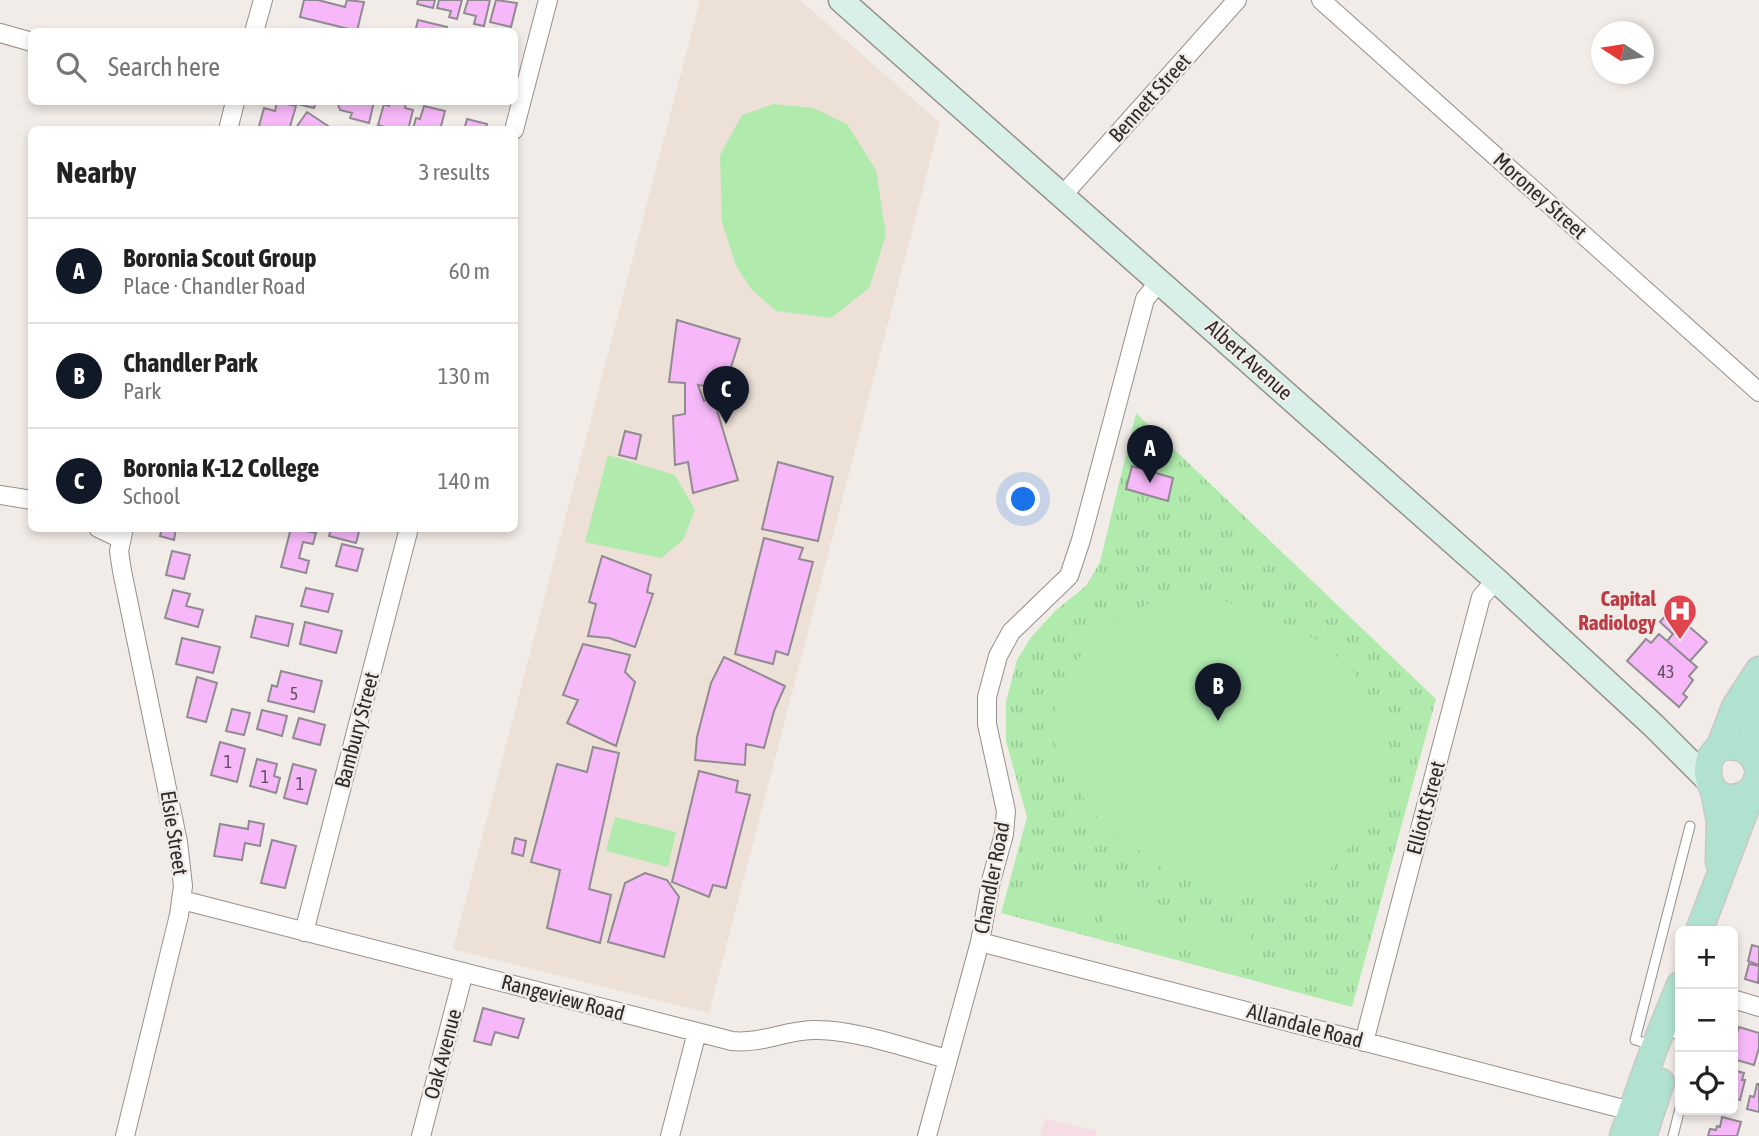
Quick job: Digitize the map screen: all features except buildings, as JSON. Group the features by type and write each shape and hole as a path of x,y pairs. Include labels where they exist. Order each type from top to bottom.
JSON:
{"main road":[{"name":"Albert Avenue","path":"841,0 1496,580 1653,725 1711,785"},
{"path":"1718,876 1720,821 1708,766 1735,707 1759,670"},
{"path":"1701,926 1718,876 1734,842 1756,774 1752,715 1759,695"},
{"name":"Albert Avenue","path":"1653,725 1682,742 1717,751"},
{"path":"1717,751 1737,747 1744,749 1756,774"},
{"path":"1711,785 1726,797 1735,798 1756,774"},
{"path":"1643,1136 1666,1064 1679,989"},
{"path":"1627,1124 1670,1038"}],"street":[{"path":"255,28 263,0"},
{"path":"515,126 548,0"},
{"name":"Bennett Street","path":"1062,196 1237,0"},
{"name":"Moroney Street","path":"1321,0 1759,392"},
{"path":"0,33 28,41"},
{"path":"229,126 234,105"},
{"name":"Chandler Road","path":"927,1136 980,942 991,881 1004,834 1006,811 986,724 987,697 998,656 1011,632 1069,576 1145,299 1160,281"},
{"path":"0,495 28,499"},
{"name":"Bambury Street","path":"304,932 409,532"},
{"name":"Elsie Street","path":"122,534 119,551 122,571 178,842 182,900 125,1136"},
{"name":"Elliott Street","path":"1364,1042 1481,597 1496,580"},
{"name":"Rangeview Road","path":"182,900 697,1032 750,1043 787,1033 820,1030 893,1044 947,1059"},
{"name":"Allandale Road","path":"980,942 1364,1042 1627,1124"},
{"name":"Oak Avenue","path":"421,1136 464,972"},
{"path":"1738,1001 1759,1007"},
{"path":"670,1136 697,1032"}],"lane":[{"path":"1670,1038 1635,1040 1690,826"},
{"path":"1673,1136 1678,1115"}],"shaded area":[{"path":"700,0 800,0 940,123 709,1013 453,949"},
{"path":"1045,1119 1097,1131 1095,1136 1040,1136"}],"green space":[{"path":"773,104 813,108 847,124 876,170 886,235 869,288 831,318 776,311 752,290 736,266 722,222 720,155 742,115"},
{"path":"1136,413 1436,699 1352,1007 1001,913 1027,817 1006,741 1006,702 1017,660 1031,637 1056,610 1086,586 1100,562"},
{"path":"608,455 675,475 695,510 683,540 661,558 585,542"},
{"path":"1209,597 1266,613 1318,641 1352,670 1376,710 1392,753 1389,790 1363,832 1329,870 1293,891 1233,892 1165,871 1099,819 1066,774 1050,732 1060,686 1089,643 1122,616 1157,600"},
{"path":"615,817 676,832 668,867 606,851"},
{"path":"1032,873 1098,890 1090,924 1024,907"},
{"path":"1110,895 1177,911 1168,945 1102,929"},
{"path":"1187,914 1253,931 1245,965 1179,948"}],"place":[{"name":"Boronia K-12 College","path":"726,424"},
{"name":"Boronia Scout Group","path":"1150,483"},
{"name":"Capital Radiology","path":"1680,641"},
{"name":"Chandler Park","path":"1218,721"}]}
